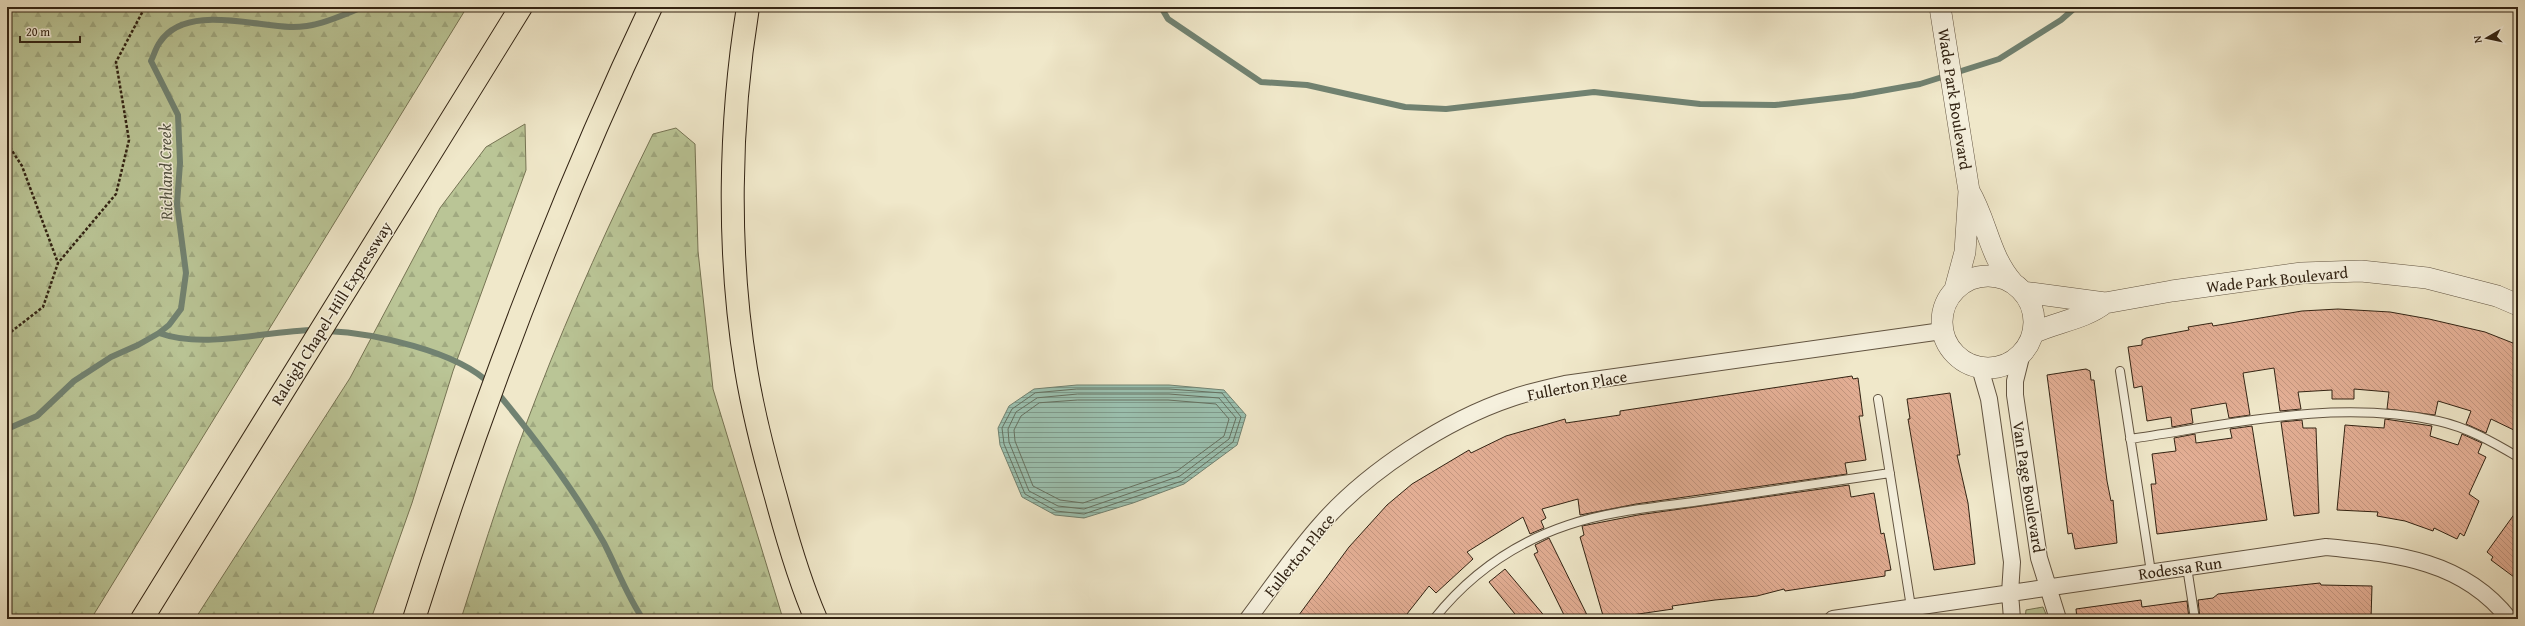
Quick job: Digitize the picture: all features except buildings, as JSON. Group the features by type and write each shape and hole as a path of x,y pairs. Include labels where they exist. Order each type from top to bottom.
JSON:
{"highway":[{"name":"Raleigh Chapel–Hill Expressway","path":"142,619 521,7"},
{"path":"414,619 446,517 500,364 561,211 651,7"},
{"path":"748,7 736,119 734,202 737,283 746,368 762,447 781,518 816,619"}],"street":[{"name":"Wade Park Boulevard","path":"1940,9 1970,191 1964,260 1956,289"},
{"name":"Wade Park Boulevard","path":"1970,191 1980,212 1996,260 2018,288 2105,303 2172,291 2302,273 2360,271 2427,278 2497,296 2518,305"},
{"path":"1983,276 1998,277 2018,288 2031,305 2034,319 2033,333 2022,354 2004,366 1980,368 1967,363 1955,355 1947,344 1942,331 1944,308 1956,289 1968,280 1983,276"},
{"name":"Wade Park Boulevard","path":"2033,333 2053,323 2096,310 2105,303"},
{"name":"Fullerton Place","path":"1248,619 1322,522 1363,485 1407,450 1454,423 1512,398 1565,384 1942,331"},
{"name":"Van Page Boulevard","path":"2022,354 2016,374 2015,395 2039,558 2058,619"},
{"name":"Van Page Boulevard","path":"1980,368 1989,399 2011,555 2010,593 2012,619"},
{"name":"Rodessa Run","path":"1833,619 1874,616 1911,607 2326,547 2384,553 2458,574 2474,586 2509,619"}],"lane":[{"path":"2120,371 2151,572"},
{"path":"1878,399 1911,607"},
{"path":"2130,439 2334,411 2384,414 2438,421 2486,439 2518,457"},
{"path":"1434,619 1458,590 1490,564 1526,542 1568,524 1618,514 1890,473"},
{"path":"2186,567 2195,619"}],"path":[{"path":"7,335 43,307 58,263 116,194 130,140 116,62 145,7"},
{"path":"7,143 22,166 58,263"}],"green space":[{"path":"7,7 467,7 91,619 7,619"},
{"path":"525,124 526,170 453,371 412,503 371,619 195,619 350,378 440,208 486,147"},
{"path":"676,128 695,144 698,251 713,389 783,619 461,619 488,534 527,421 578,295 653,134"},
{"path":"2043,607 2048,619 2025,619 2026,610"}],"water":[{"path":"1077,385 1169,385 1224,390 1246,415 1237,445 1184,484 1133,503 1084,518 1055,515 1022,497 1000,445 998,428 1009,406 1034,389"}],"waterway":[{"name":"Richland Creek","path":"7,429 37,416 74,381 111,357 138,345 159,333 169,325 181,309 186,273 177,204 180,163 178,115 151,61 160,42 171,30 186,23 202,20 239,21 275,26 300,27 328,21 363,7"},
{"path":"1161,7 1168,19 1261,82 1307,85 1405,107 1446,109 1594,92 1700,104 1775,105 1853,96 1920,84 1999,59 2061,20 2076,7"},
{"path":"159,333 177,338 216,340 316,330"},
{"path":"327,331 367,335 436,353 475,372 490,384"},
{"path":"496,391 525,427 580,503 604,543 627,591 643,619"}]}
